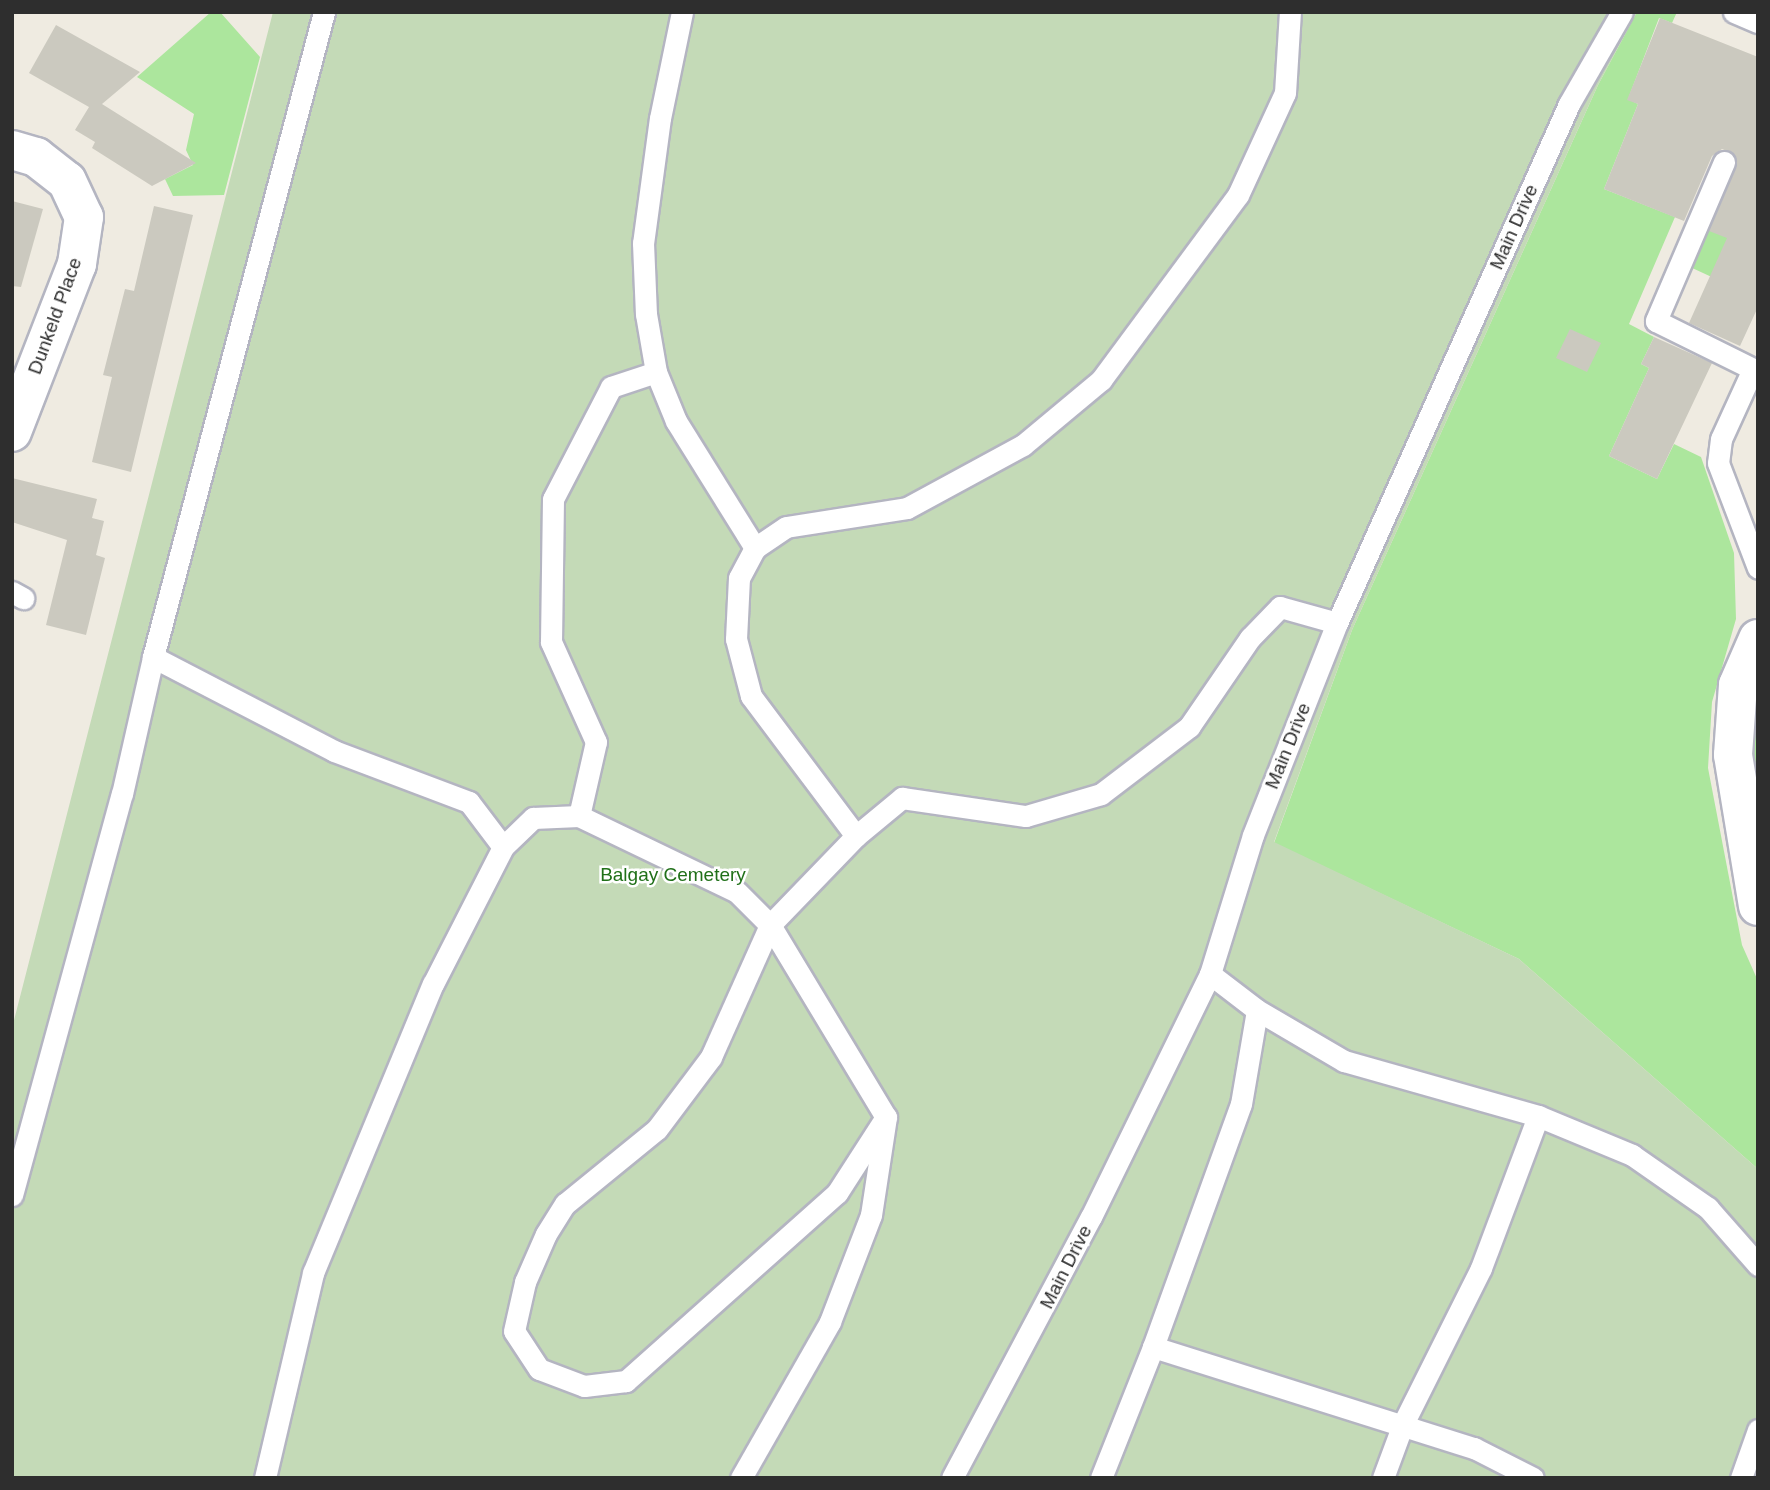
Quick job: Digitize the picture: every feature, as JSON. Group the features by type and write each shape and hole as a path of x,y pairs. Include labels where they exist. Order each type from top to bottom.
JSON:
{"street":[{"name":"Dunkeld Place","path":"12,150 36,157 67,181 84,217 77,264 12,432"},
{"path":"1758,639 1738,685 1734,741 1751,838 1758,906"}],"lane":[{"path":"12,1195 122,794 153,657 324,12"},
{"path":"682,12 660,118 643,243 646,314 656,372 676,421 755,548"},
{"path":"856,836 751,696 736,639 739,578 755,548 786,527 906,508 1023,445 1101,380 1238,195 1285,93 1290,12"},
{"name":"Main Drive","path":"952,1478 1091,1217 1209,974 1253,835 1336,623 1569,104 1622,12"},
{"path":"1734,12 1758,22"},
{"path":"1724,162 1656,321 1753,369 1721,439 1718,463 1758,568"},
{"path":"579,816 596,742 551,642 553,499 611,387 656,372"},
{"path":"886,1117 837,1193 625,1381 584,1385 539,1369 514,1331 525,1282 546,1234 565,1204 657,1129 711,1056 770,925 856,836 902,798 1026,817 1101,794 1189,727 1250,638 1280,607 1336,623"},
{"path":"153,657 334,751 469,802 503,847"},
{"path":"265,1478 313,1273 433,984 503,847 533,818 579,816 737,892 770,925 886,1117 871,1215 830,1322 741,1478"},
{"path":"1209,974 1257,1010 1344,1061 1538,1116 1632,1155 1708,1208 1758,1265"},
{"path":"1101,1478 1153,1347 1241,1104 1257,1010"},
{"path":"1383,1478 1403,1424 1481,1268 1538,1116"},
{"path":"1153,1347 1474,1448 1534,1478"},
{"path":"1741,1478 1758,1430"}],"green space":[{"path":"211,12 220,12 260,57 224,195 173,196 165,179 193,165 186,150 194,114 137,77"},
{"name":"Balgay Cemetery","path":"273,12 1637,12 1598,85 1352,630 1274,842 1519,959 1758,1169 1758,1478 12,1478 12,1028"},
{"path":"1637,12 1677,12 1672,23 1659,18 1628,99 1638,104 1604,189 1675,217 1629,324 1654,337 1641,364 1649,368 1609,456 1657,479 1674,444 1701,457 1734,553 1736,619 1712,702 1708,768 1742,945 1758,981 1758,1169 1519,959 1274,843 1352,630 1598,85"},
{"path":"1758,154 1716,279 1690,267 1735,162"},
{"path":"1758,675 1758,787 1745,773"}],"building":[{"path":"1660,18 1758,57 1758,307 1740,346 1689,323 1727,238 1709,231 1736,167 1734,154 1722,149 1712,156 1684,221 1604,189 1638,104 1627,100"},
{"path":"56,25 140,72 102,104 196,163 152,186 92,148 95,142 75,130 89,107 29,73"},
{"path":"12,201 43,209 21,287 12,286"},
{"path":"154,206 193,215 131,472 92,462 112,377 103,375 125,289 134,291"},
{"path":"1570,329 1601,343 1587,372 1556,358"},
{"path":"1654,337 1712,363 1657,479 1609,456 1649,368 1641,364"},
{"path":"12,478 97,499 92,518 104,521 96,555 105,558 86,635 46,625 67,540 12,522"}]}
